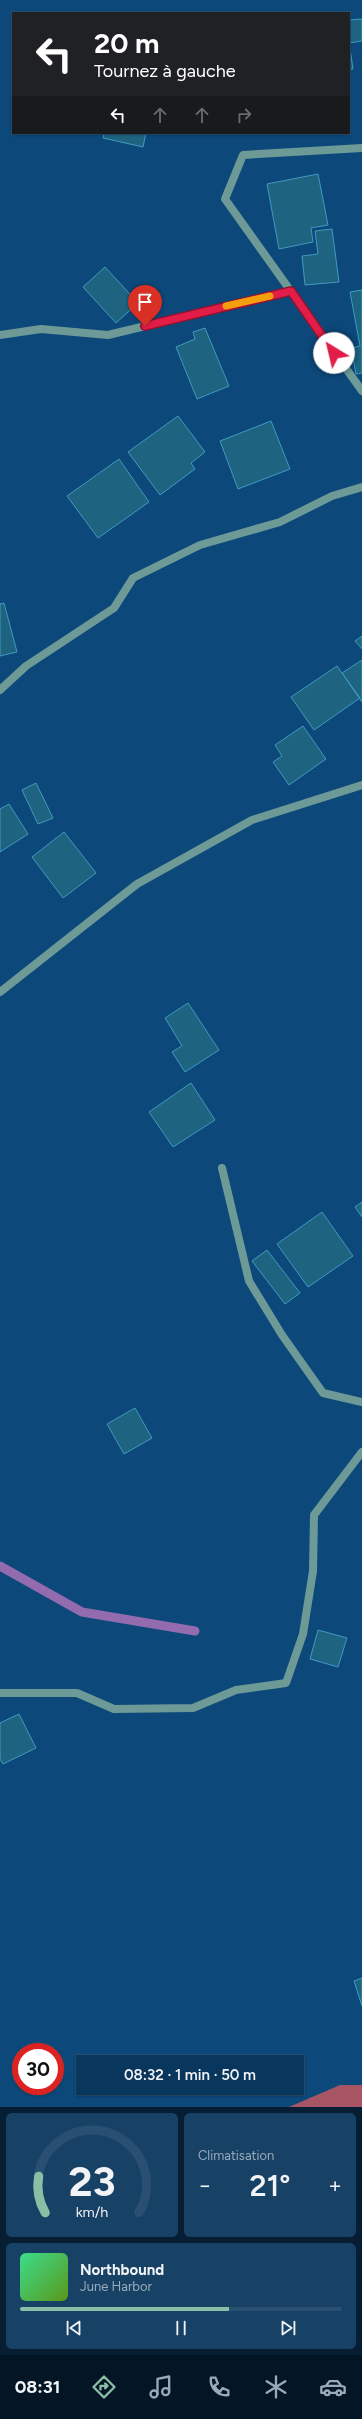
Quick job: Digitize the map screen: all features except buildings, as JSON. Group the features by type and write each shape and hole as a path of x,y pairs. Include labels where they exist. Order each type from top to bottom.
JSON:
{"street":[{"path":"362,148 243,155 225,199 362,392"},
{"path":"0,335 41,329 108,335 291,291"},
{"path":"0,690 26,666 114,608 133,578 200,545 280,522 332,496 362,486"},
{"path":"0,992 137,884 252,820 362,785"},
{"path":"222,1168 249,1281 282,1335 323,1393 362,1402"},
{"path":"0,1693 77,1693 114,1709 193,1708 236,1690 286,1683 303,1634 313,1571 314,1515 362,1452"}],"shaded area":[{"path":"340,2085 362,2085 362,2107 289,2107"}],"waterway":[{"path":"0,1566 82,1612 195,1631"}],"slow traffic":[{"path":"226,306 270,296"}],"route":[{"path":"145,326 291,291 334,353"}]}
